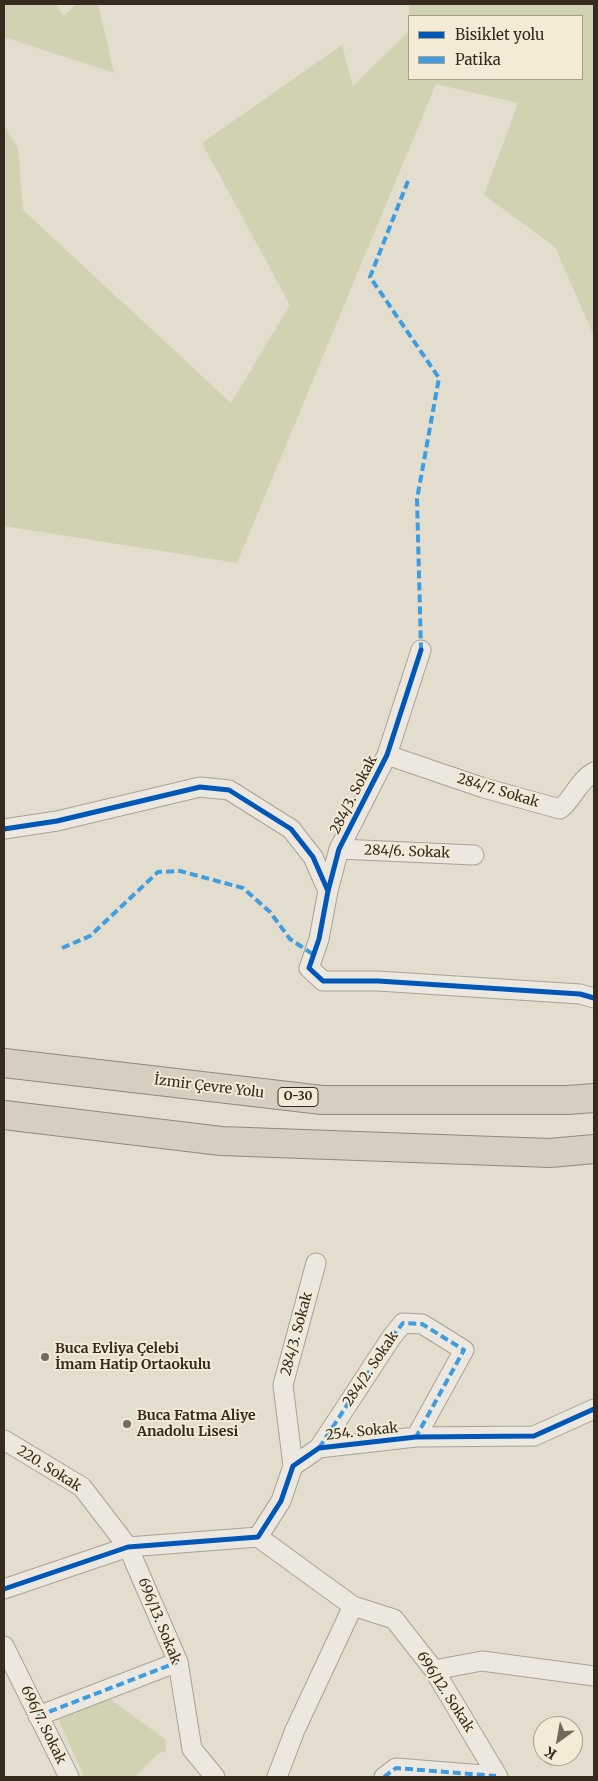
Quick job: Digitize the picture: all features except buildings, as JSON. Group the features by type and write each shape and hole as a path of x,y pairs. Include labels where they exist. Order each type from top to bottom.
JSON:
{"highway":[{"name":"İzmir Çevre Yolu","path":"4,1063 322,1100 568,1100 594,1098"},
{"path":"4,1115 221,1141 550,1153 594,1149"}],"street":[{"name":"284/3. Sokak","path":"422,650 387,755 339,849 328,891 319,939 309,968 323,981 378,981 580,994 594,998"},
{"name":"284/7. Sokak","path":"387,755 484,788 560,809 569,802 585,777 594,772"},
{"path":"4,829 58,820 200,788 229,790 292,829 313,857 328,891"},
{"name":"284/6. Sokak","path":"339,849 474,855"},
{"name":"284/3. Sokak","path":"293,1466 283,1386 316,1263"},
{"name":"284/2. Sokak","path":"319,1448 391,1338 403,1323 422,1324 464,1350 416,1437"},
{"name":"254. Sokak","path":"293,1466 319,1448 416,1437 534,1436 594,1409"},
{"name":"220. Sokak","path":"8,1449 82,1486 128,1547"},
{"path":"4,1589 128,1547 258,1537 281,1500 293,1466"},
{"name":"696/12. Sokak","path":"258,1537 353,1606 394,1619 434,1670 497,1777"},
{"name":"696/13. Sokak","path":"128,1547 178,1662 192,1750 215,1777"},
{"path":"277,1777 295,1730 353,1606"},
{"name":"696/7. Sokak","path":"4,1646 68,1777"},
{"path":"434,1670 482,1661 594,1676"},
{"path":"38,1716 178,1662"},
{"path":"384,1777 396,1768 497,1777"}],"green space":[{"path":"4,4 56,4 63,16 77,4 98,4 114,73 4,37"},
{"path":"409,4 594,4 594,336 555,247 484,195 518,103 436,84 237,563 4,526 4,126 18,148 23,210 231,403 290,305 202,143 342,45 353,86 408,32 408,80 583,80 583,15 409,15"},
{"path":"106,1696 166,1740 166,1751 157,1754 135,1777 84,1777 58,1718"}],"marked path":[{"path":"408,181 370,277 439,378 417,499 421,650"},
{"path":"62,948 90,936 158,872 180,871 243,888 270,912 290,939 314,955"},
{"path":"319,1448 391,1338 403,1323 422,1324 464,1350 416,1437"},
{"path":"38,1716 178,1662"},
{"path":"384,1777 396,1768 496,1776"}],"cycle path":[{"path":"421,650 387,755 339,849 328,891 319,939 309,968 323,981 378,981 580,994 594,998"},
{"path":"4,829 57,821 200,787 229,790 291,829 313,857 328,891"},
{"path":"4,1589 128,1547 258,1537 281,1501 293,1466 319,1448 416,1437 534,1436 594,1409"}],"place":[{"name":"Buca Evliya Çelebi İmam Hatip Ortaokulu","path":"45,1357"},
{"name":"Buca Fatma Aliye Anadolu Lisesi","path":"127,1424"}]}
